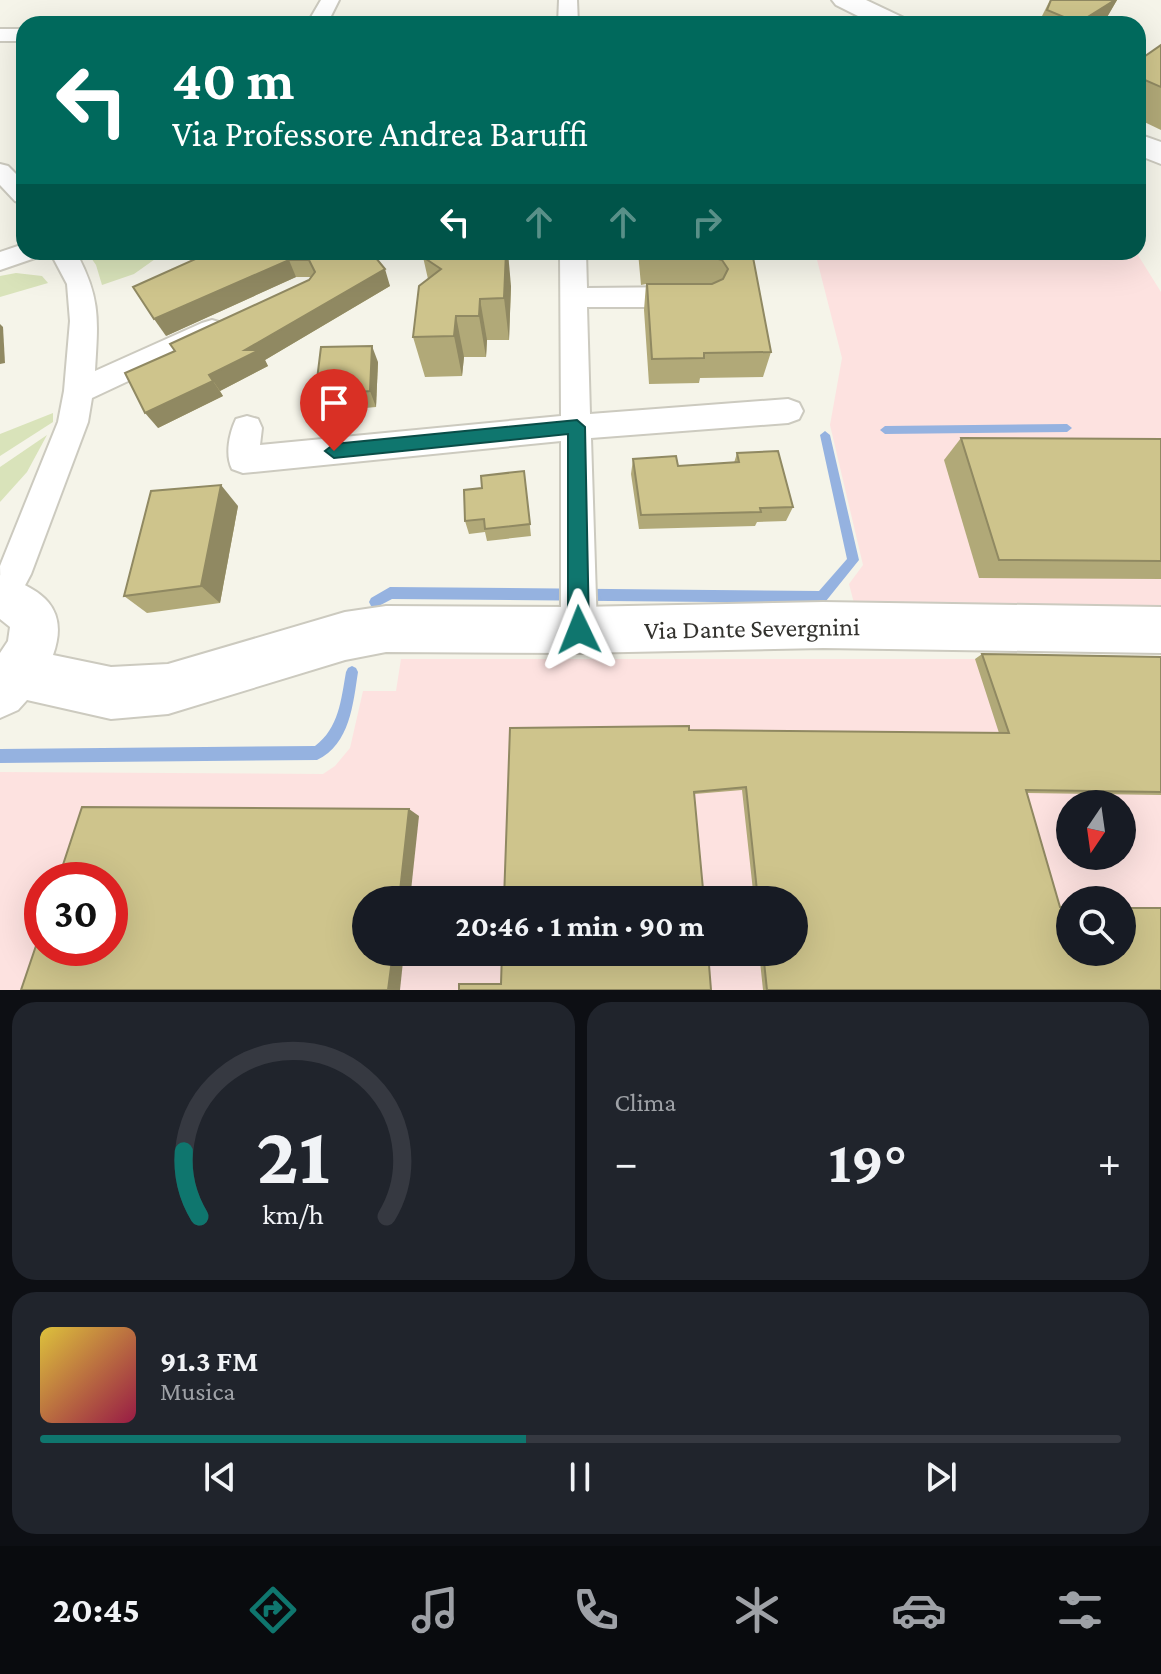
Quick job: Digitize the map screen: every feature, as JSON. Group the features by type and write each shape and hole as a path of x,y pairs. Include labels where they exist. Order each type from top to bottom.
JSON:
{"street":[{"path":"845,0 878,16"},
{"path":"0,171 16,188"},
{"path":"9,683 29,656 34,638 33,623 27,610 16,601 1,597 14,574 73,422 79,391 84,321 80,284 67,260"},
{"path":"573,260 578,607"},
{"path":"574,298 706,297"},
{"path":"79,391 236,319"},
{"path":"247,428 243,460 577,427 788,411"},
{"name":"Via Dante Severgnini","path":"9,683 111,693 168,689 345,636 578,607 823,625 1161,630"}],"shaded area":[{"path":"817,260 1141,260 1161,292 1161,609 855,607 849,584 863,565 830,425 842,358"},
{"path":"401,659 1161,659 1161,990 0,990 0,772 323,774 335,766 350,748 363,691 396,691"}],"green space":[{"path":"93,260 154,260 134,274 102,285"},
{"path":"16,273 42,276 48,283 0,297 0,276"},
{"path":"53,413 53,422 0,456 0,434"},
{"path":"47,435 27,472 0,502 0,467"}],"building":[{"path":"1051,0 1115,0 1089,16 1061,16 1047,10"},
{"path":"1161,45 1161,87 1146,80 1146,55"},
{"path":"193,260 289,260 154,319 133,287"},
{"path":"309,260 378,260 385,269 245,350 259,350 209,375 213,381 145,413 125,373 175,351 170,344 309,280 315,272"},
{"path":"428,260 506,260 504,298 480,299 479,316 456,316 454,336 413,337 419,286 441,269"},
{"path":"722,260 754,260 771,352 704,353 704,358 652,359 647,284 712,284 723,279 728,269"},
{"path":"372,346 370,391 315,396 321,347"},
{"path":"961,438 1161,439 1161,561 999,560"},
{"path":"778,451 793,507 760,508 761,512 641,515 633,459 676,456 678,466 739,462 737,453"},
{"path":"524,471 530,524 485,529 484,519 465,521 464,490 482,488 481,476"},
{"path":"221,485 201,586 124,596 151,491"},
{"path":"982,654 1161,657 1161,792 1026,790 1056,893 1056,966 1136,966 1136,908 1161,908 1161,990 767,990 764,966 808,966 808,886 757,886 746,787 694,792 703,886 504,886 510,728 689,726 689,730 1009,733"},
{"path":"82,807 409,809 401,886 352,886 352,966 391,966 388,990 21,990 29,966 128,966 128,862 64,862"},
{"path":"502,966 709,966 711,990 459,990 459,984 501,984"}],"waterway":[{"path":"885,430 1067,428"},
{"path":"375,602 390,593 822,597 853,560 825,435"},
{"path":"0,756 317,753 327,746 339,728 352,672"}],"route":[{"path":"334,451 577,427 579,630"}]}
